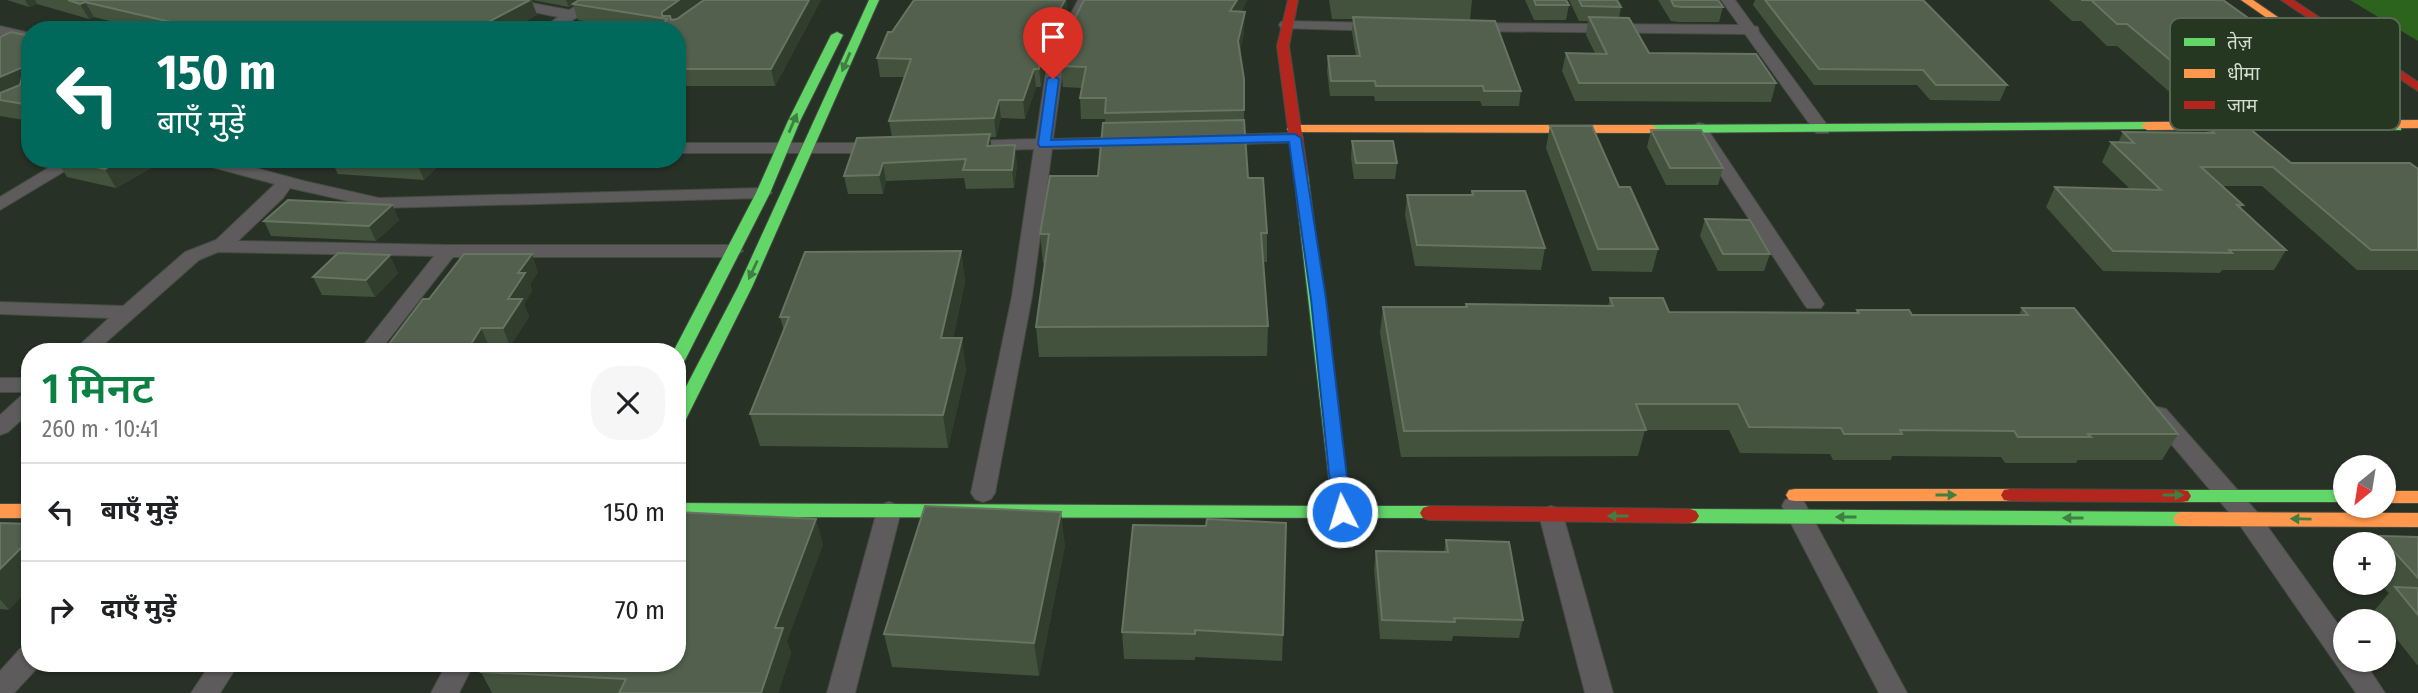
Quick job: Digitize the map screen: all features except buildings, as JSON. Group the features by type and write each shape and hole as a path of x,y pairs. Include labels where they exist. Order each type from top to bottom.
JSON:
{"street":[{"path":"494,0 570,15"},
{"path":"561,21 596,0"},
{"path":"686,403 745,287 874,0"},
{"path":"983,493 1022,296 1056,58 1085,0"},
{"path":"1293,0 1283,46 1318,299 1342,512"},
{"path":"1728,0 1753,30 1822,129"},
{"path":"2246,0 2272,18"},
{"path":"2286,0 2313,18"},
{"path":"686,343 763,193 794,121 842,24"},
{"path":"1286,25 1393,27"},
{"path":"1446,27 1753,30"},
{"path":"0,30 21,36"},
{"path":"10,46 21,42"},
{"path":"2400,75 2418,87"},
{"path":"2400,125 2418,124"},
{"path":"1198,140 1294,134 1698,128 2170,127"},
{"path":"1698,128 1814,304"},
{"path":"2400,129 2418,141"},
{"path":"947,146 1142,141"},
{"path":"686,148 892,148"},
{"path":"0,205 61,168"},
{"path":"237,168 380,203 763,193"},
{"path":"222,246 270,201 285,181"},
{"path":"92,343 192,256 204,249 222,246 448,251 733,251"},
{"path":"375,343 448,251"},
{"path":"0,308 125,312"},
{"path":"0,385 21,385"},
{"path":"2147,401 2248,518 2333,638"},
{"path":"0,427 21,408"},
{"path":"686,510 1342,512 1551,516 1788,503 2229,495 2333,496"},
{"path":"2396,497 2418,497"},
{"path":"1788,503 2248,518 2418,520"},
{"path":"1788,503 1893,693"},
{"path":"0,511 21,511"},
{"path":"841,693 889,511"},
{"path":"1551,516 1599,693"},
{"path":"0,691 21,667"},
{"path":"205,693 220,672"},
{"path":"445,693 456,672"},
{"path":"2356,672 2371,693"}],"green space":[{"path":"2350,0 2418,0 2418,41 2400,30 2400,18 2380,18"}],"traffic: fast":[{"path":"686,403 745,287 874,0"},
{"path":"686,343 763,193 794,121 837,35"},
{"path":"1652,129 2147,126"},
{"path":"1301,175 1342,511"},
{"path":"2182,496 2333,496"},
{"path":"686,510 1429,513"},
{"path":"1690,516 2182,519"}],"traffic: slow":[{"path":"2246,0 2273,18"},
{"path":"2400,124 2418,124"},
{"path":"2147,126 2170,126"},
{"path":"1293,129 1652,129"},
{"path":"1795,495 2010,495"},
{"path":"2396,497 2418,497"},
{"path":"0,511 21,511"},
{"path":"2182,519 2418,520"}],"traffic: jam":[{"path":"1293,0 1283,46 1301,175"},
{"path":"2286,0 2313,18"},
{"path":"2400,75 2418,87"},
{"path":"2010,495 2182,496"},
{"path":"1429,513 1690,516"}],"route":[{"path":"1053,79 1044,144 1295,138 1318,299 1342,512"}]}
